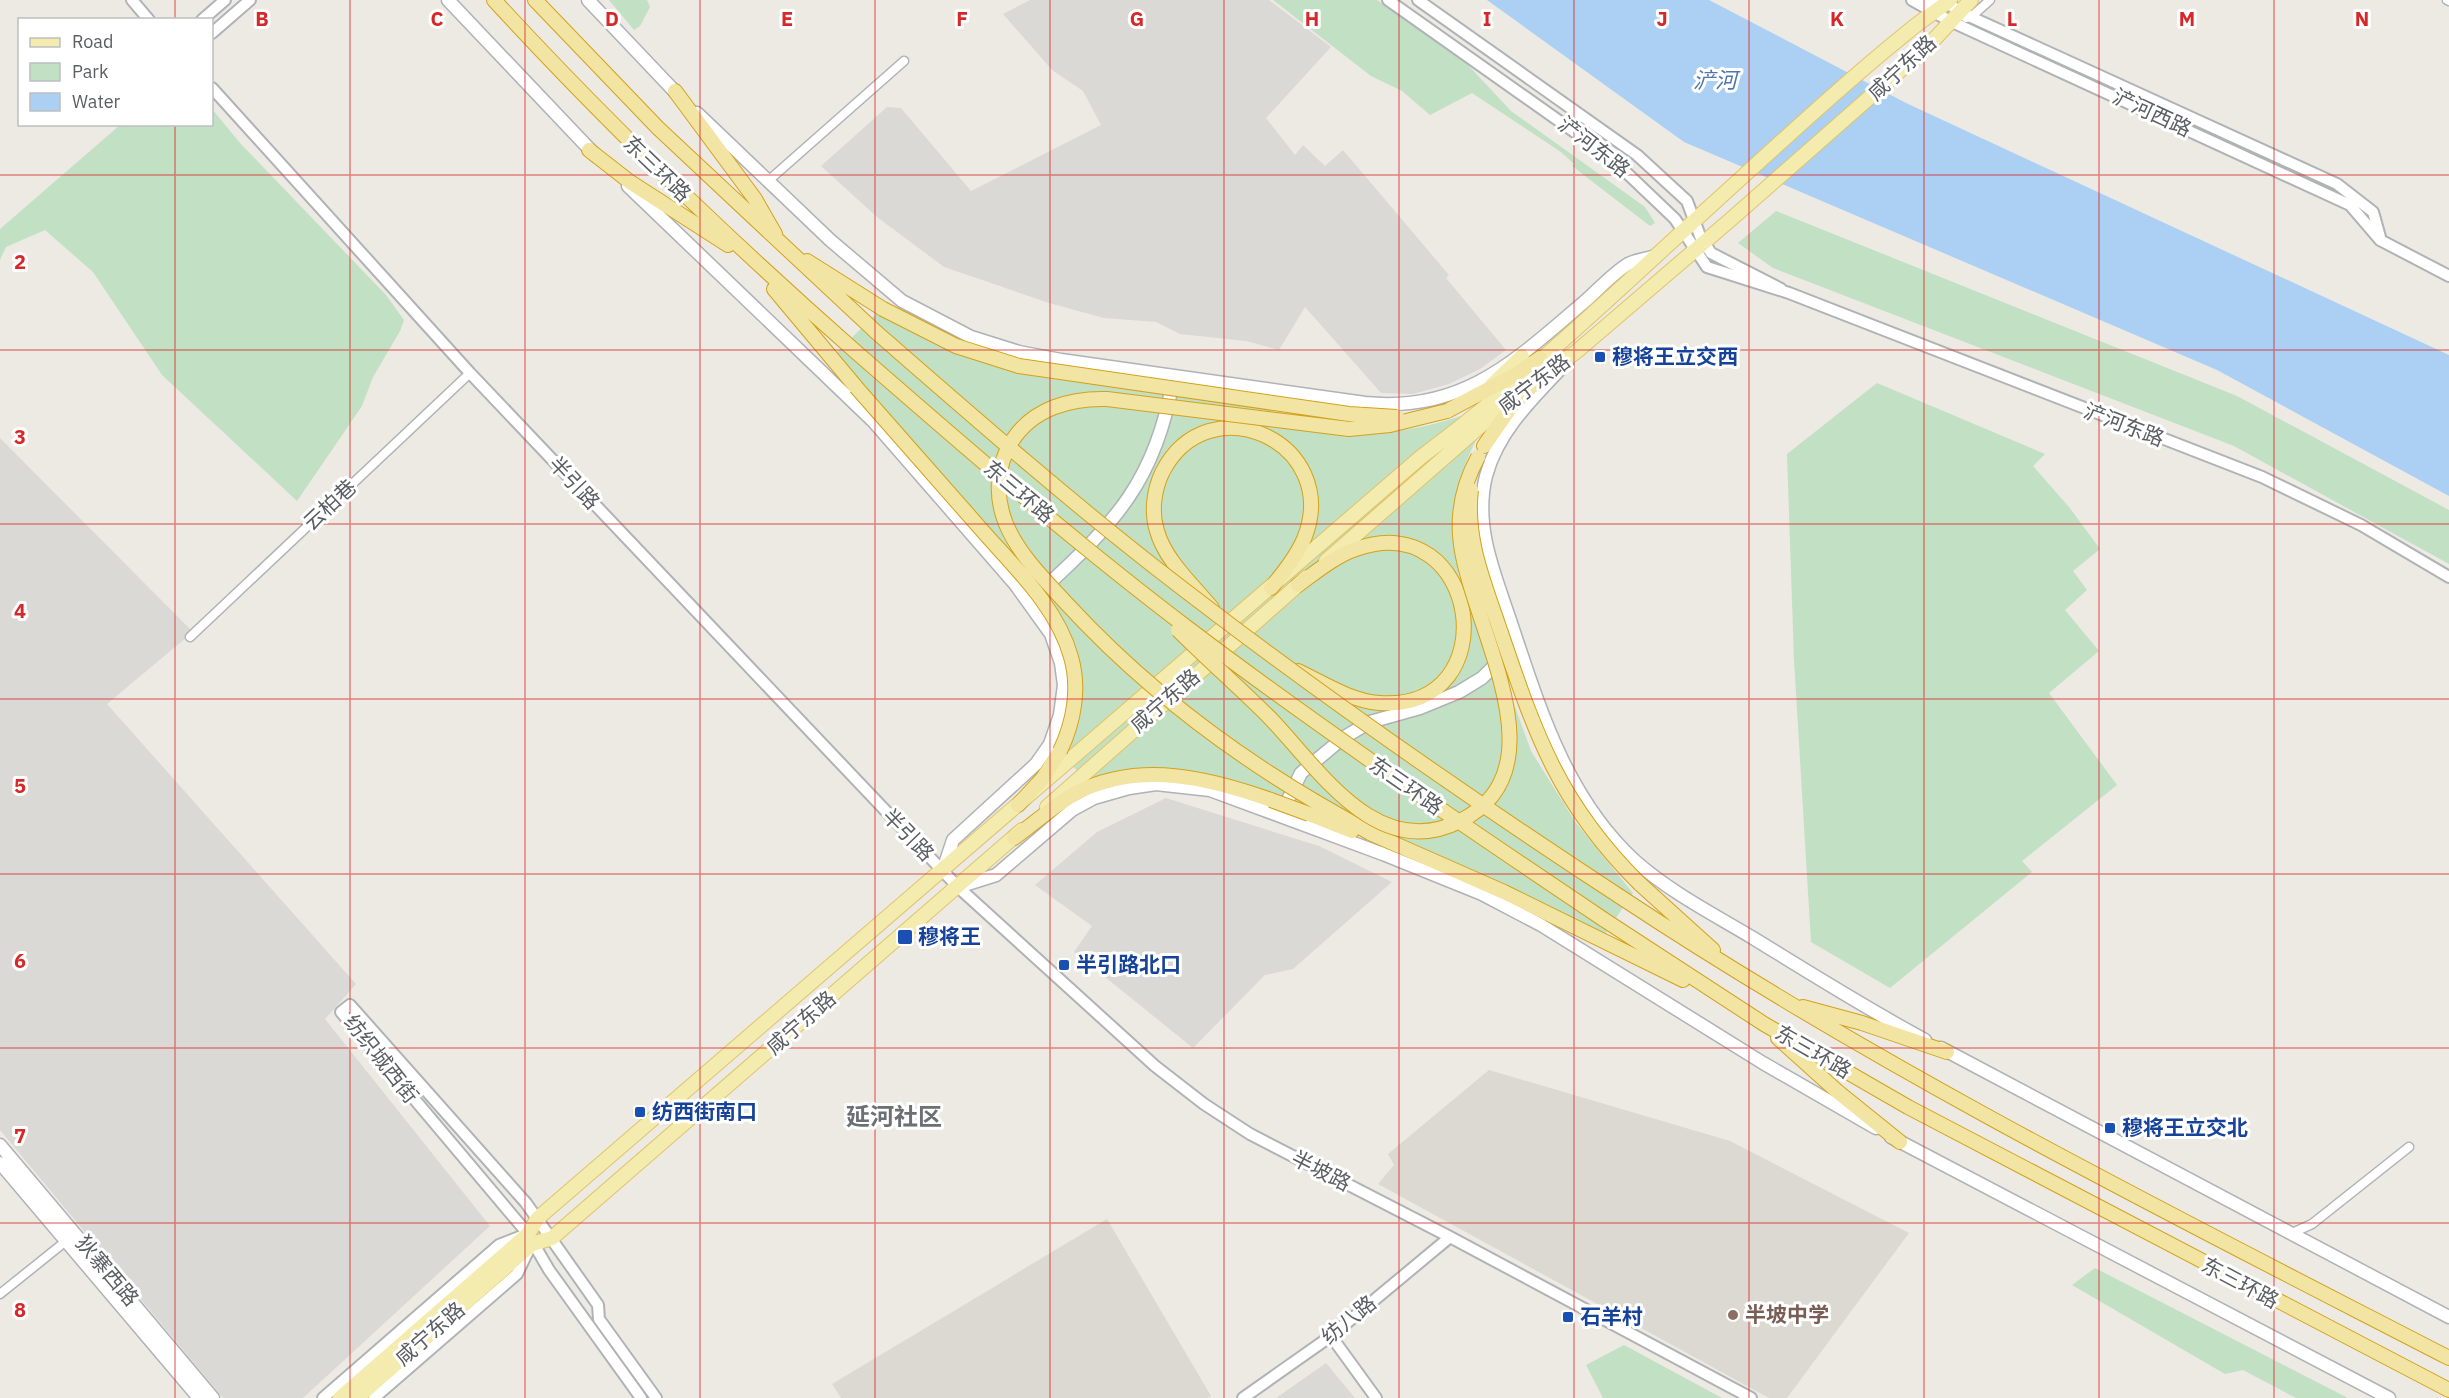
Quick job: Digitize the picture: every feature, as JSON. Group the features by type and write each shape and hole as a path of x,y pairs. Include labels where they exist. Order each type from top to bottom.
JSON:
{"highway":[{"name":"东三环路","path":"494,0 617,131 746,255 856,352 1048,517 1137,588 1400,783 1764,1024 1908,1107 2449,1390"},
{"name":"东三环路","path":"535,0 658,128 783,247 876,332 1059,488 1219,616 1488,811 1744,976 1909,1074 2449,1358"},
{"path":"675,91 755,198 783,247 884,309 956,346 1041,370 1368,416 1403,417 1447,411"},
{"path":"589,150 630,182 691,223 746,255 856,387 1026,581 1059,626 1072,660 1075,684 1071,723 1060,750 1043,778 1018,806"},
{"path":"1312,808 1182,711 1107,644 1054,590 1023,553 1006,524 998,490 1003,461 1018,433 1035,417 1055,406 1081,400 1107,399 1349,429 1406,423 1447,411 1484,393 1540,358"},
{"path":"1137,588 1255,703 1352,805 1373,819 1398,829 1425,830 1449,826 1473,813 1496,789 1504,773 1511,741 1505,699 1468,584 1460,543 1462,500 1481,451 1511,407 1545,373"},
{"path":"1219,616 1170,556 1156,530 1154,505 1157,487 1168,463 1183,446 1203,433 1233,428 1260,433 1281,445 1300,465 1310,491 1311,511 1303,542 1271,588"},
{"path":"1481,451 1470,503 1474,546 1529,718 1555,774 1577,811 1640,884 1744,976"},
{"path":"1283,664 1356,698 1378,703 1413,699 1430,691 1443,680 1462,648 1465,627 1464,606 1457,589 1432,559 1410,548 1386,543 1357,548 1298,585"},
{"path":"1014,838 1079,792 1126,777 1158,775 1186,777 1271,800 1312,808 1504,892 1726,1000"},
{"path":"1791,1004 1862,1023 1947,1052"},
{"path":"1764,1024 1838,1092 1900,1142"}],"main road":[{"path":"448,0 589,150 869,417 1029,602 1051,634 1061,663 1064,692 1057,730 1047,751 1036,764 953,840 942,871"},
{"path":"588,0 675,91 768,181 890,293 949,327 988,343 1032,355 1365,403 1397,404 1436,399 1458,392 1522,357"},
{"name":"咸宁东路","path":"339,1392 370,1372 530,1239 552,1238 958,887 1072,783 1501,408 1576,352 1729,221 1961,16 1971,0"},
{"name":"咸宁东路","path":"357,1398 530,1239 538,1218 1660,255 1715,202 1912,28 1936,3"},
{"path":"1422,457 1522,357 1629,264 1660,255"},
{"path":"1576,352 1507,431 1495,453 1486,477 1482,506 1485,542 1543,718 1560,758 1593,811 1634,860 1657,879 1702,908 1887,1020 2449,1317"},
{"path":"1029,602 1085,550 1131,495 1162,434 1174,376"},
{"path":"1280,815 1301,773 1343,738 1370,722 1432,704 1467,688 1488,673 1518,642"},
{"path":"958,887 996,875 1077,806 1118,790 1156,784 1191,786 1222,794 1436,874 1526,917 1763,1063 1900,1142 2388,1398"},
{"name":"狄寨西路","path":"0,1145 213,1398"},
{"name":"狄寨西路","path":"0,1163 199,1398"}],"street":[{"path":"132,0 147,18"},
{"path":"204,18 225,0"},
{"path":"213,32 250,0"},
{"name":"浐河东路","path":"1388,0 1610,157 1645,188 1699,247 1712,269 1789,294 2262,477 2361,525 2449,577"},
{"name":"浐河东路","path":"1418,0 1637,154 1682,195 1695,221 1699,247"},
{"name":"浐河西路","path":"1912,0 1936,3 2350,205 2380,240 2449,276"},
{"path":"1961,16 1990,0"},
{"name":"浐河西路","path":"1961,16 2337,184 2373,212 2380,240"},
{"path":"768,181 904,61"},
{"name":"半引路","path":"213,89 470,373 942,871"},
{"name":"云柏巷","path":"190,637 470,373"},
{"name":"半坡路","path":"942,871 1155,1066 1204,1104 1250,1134 1450,1237 1751,1398"},
{"name":"纺织城西街","path":"641,1398 530,1239 341,1012 350,1005 538,1218 598,1305 598,1319 656,1398"},
{"path":"2290,1235 2312,1224 2409,1147"},
{"name":"纺八路","path":"1243,1398 1331,1336 1450,1237"},
{"path":"323,1398 339,1392 499,1245 530,1239"},
{"path":"374,1398 517,1274 530,1239"},
{"path":"0,1294 66,1241"},
{"path":"1331,1336 1376,1398"}],"shaded area":[{"path":"1030,0 1269,0 1331,47 1266,118 1295,155 1303,145 1325,166 1343,150 1449,275 1446,278 1506,350 1480,369 1449,384 1413,394 1381,393 1305,307 1279,350 1246,341 1180,334 1156,322 1104,318 1049,303 944,267 877,217 821,166 887,107 901,108 971,191 1101,125 1083,91 1052,70 1003,14"},
{"path":"0,438 193,632 107,704 356,984 325,1019 490,1226 303,1398 223,1398 0,1130"},
{"path":"1166,798 1319,846 1392,882 1293,969 1265,975 1193,1048 1074,952 1092,926 1035,885 1097,832"},
{"name":"半坡中学","path":"1489,1070 1730,1141 1909,1233 1787,1398 1769,1398 1378,1184 1394,1165 1388,1154"},
{"path":"1107,1219 1211,1396 1208,1398 841,1398 832,1384"},
{"path":"1326,1363 1355,1398 1276,1398"}],"green space":[{"path":"609,0 647,0 650,7 640,26 634,30"},
{"path":"1273,0 1377,0 1467,64 1511,111 1645,207 1655,223 1650,226 1572,166 1574,164 1561,152 1472,93 1430,115 1402,91 1371,76"},
{"path":"213,110 240,143 386,295 404,320 373,377 362,406 297,501 162,375 93,272 45,230 6,247 0,260 0,229 119,126 213,126"},
{"path":"1776,211 2237,396 2449,510 2449,564 2234,446 1773,268 1738,243"},
{"path":"878,312 956,351 1017,371 1039,377 1294,414 1293,429 1337,433 1378,433 1439,423 1461,416 1477,438 1460,479 1454,514 1455,551 1462,594 1474,593 1531,751 1576,823 1633,893 1605,934 1469,870 1375,833 1233,783 1195,772 1157,769 1088,782 1063,756 1079,670 834,355"},
{"path":"1877,383 2045,454 2033,466 2069,507 2100,549 2073,571 2087,590 2065,610 2099,651 2049,693 2117,785 2022,861 2032,872 1890,988 1811,942 1794,660 1787,454"},
{"path":"2095,1268 2348,1398 2296,1398 2243,1370 2225,1374 2072,1285"},
{"path":"1624,1345 1722,1398 1603,1398 1586,1365"}],"water":[{"name":"浐河","path":"1487,0 1709,0 1906,103 2449,355 2449,496 2217,370 1684,142"}],"place":[{"name":"穆将王立交西","path":"1600,357"},
{"name":"穆将王","path":"905,937"},
{"name":"半引路北口","path":"1064,965"},
{"name":"纺西街南口","path":"640,1112"},
{"name":"穆将王立交北","path":"2110,1128"},
{"name":"半坡中学","path":"1733,1315"},
{"name":"石羊村","path":"1568,1317"}],"district":[{"name":"延河社区","path":"894,1117"}]}
